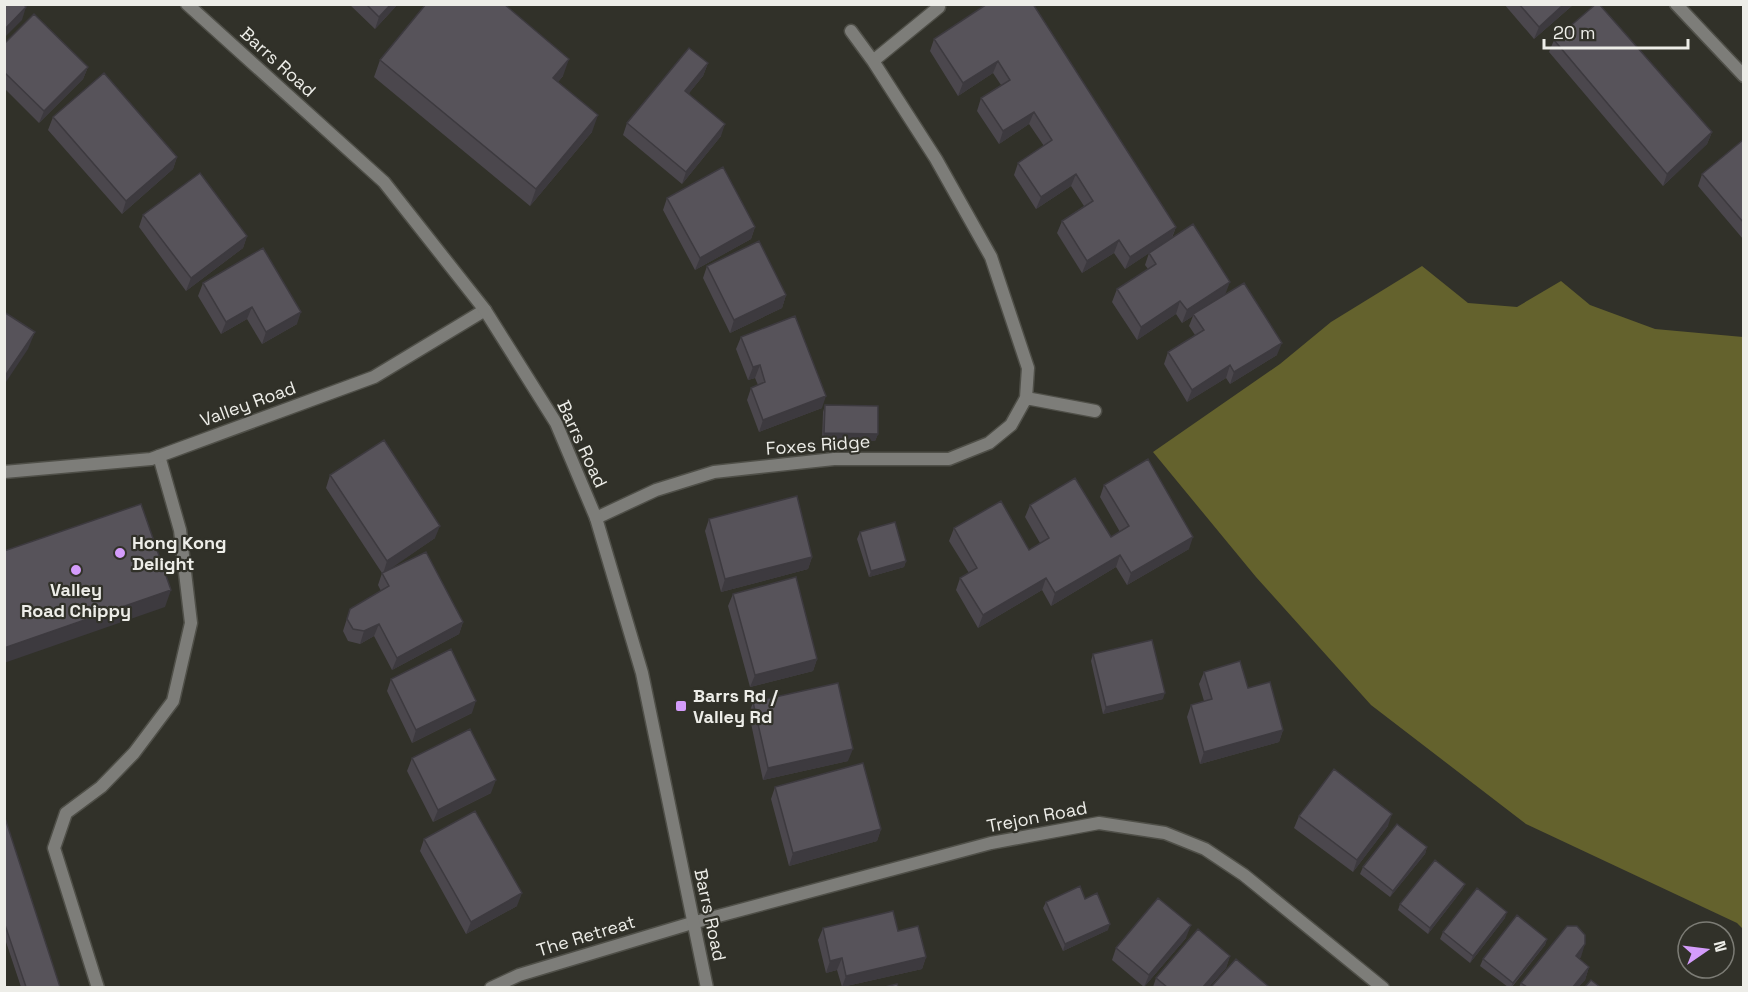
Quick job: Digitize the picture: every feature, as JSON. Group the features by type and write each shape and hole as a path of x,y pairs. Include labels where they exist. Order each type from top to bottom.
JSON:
{"street":[{"name":"Barrs Road","path":"187,4 384,183 485,310 556,423 596,518 642,673 707,987"},
{"path":"1676,4 1743,76"},
{"path":"873,61 939,7"},
{"name":"Foxes Ridge","path":"596,518 656,490 714,472 834,459 949,459 989,443 1011,425 1026,398 1028,368 991,257 936,159 851,31"},
{"name":"Valley Road","path":"4,472 151,459 374,377 485,310"},
{"path":"1026,398 1095,411"},
{"path":"98,987 54,848 66,813 101,787 134,753 173,701 191,623 180,530 159,456"},
{"name":"Trejon Road","path":"692,923 992,843 1099,823 1165,833 1205,849 1244,875 1383,987"},
{"name":"The Retreat","path":"491,987 519,975 692,923"}],"shaded area":[{"path":"1422,266 1468,303 1517,307 1561,281 1590,305 1655,329 1743,337 1743,929 1736,920 1731,920 1526,824 1371,705 1256,577 1153,452 1280,364 1331,322"}],"building":[{"path":"4,4 23,4 26,7 4,30"},
{"path":"366,4 391,4 379,17"},
{"path":"426,4 504,4 569,59 553,78 598,115 536,189 380,60"},
{"path":"987,4 1033,4 1176,227 1130,257 1119,240 1087,261 1062,221 1093,201 1076,174 1041,197 1018,163 1052,140 1034,112 1003,131 981,98 1010,80 998,61 963,83 934,39"},
{"path":"1519,4 1564,4 1539,27"},
{"path":"1596,4 1599,4 1712,132 1667,174 1554,40"},
{"path":"34,14 88,67 44,111 4,72 4,44"},
{"path":"689,48 708,63 685,91 725,124 686,172 627,123"},
{"path":"104,73 177,157 126,201 53,117"},
{"path":"1743,140 1743,222 1702,174"},
{"path":"723,167 755,227 700,258 667,198"},
{"path":"200,173 247,236 191,278 143,215"},
{"path":"1193,224 1230,282 1187,310 1180,301 1141,327 1117,289 1156,264 1149,253"},
{"path":"759,241 786,295 734,320 707,266"},
{"path":"263,248 301,312 266,332 252,307 226,322 203,283"},
{"path":"1244,283 1282,343 1234,372 1230,365 1192,390 1168,352 1204,330 1193,314"},
{"path":"4,312 35,332 5,376 4,376"},
{"path":"795,316 826,396 763,420 751,388 765,382 760,365 753,367 741,337"},
{"path":"825,405 878,406 878,434 824,433"},
{"path":"384,440 440,526 387,561 330,475"},
{"path":"1148,459 1193,537 1131,573 1120,555 1055,593 1046,578 983,615 960,578 977,568 954,528 1001,501 1029,550 1049,538 1030,505 1075,478 1111,537 1129,526 1104,485"},
{"path":"797,496 812,557 725,579 709,519"},
{"path":"141,504 171,590 4,648 4,551"},
{"path":"895,522 906,561 871,571 860,532"},
{"path":"426,552 463,622 397,658 379,624 364,631 353,629 347,619 350,609 389,586 382,573"},
{"path":"796,577 817,659 755,675 733,594"},
{"path":"1152,640 1165,693 1106,707 1093,654"},
{"path":"451,649 476,701 416,730 391,679"},
{"path":"1240,661 1248,688 1270,682 1283,730 1204,752 1191,705 1212,699 1204,672"},
{"path":"838,683 853,749 768,768 753,702"},
{"path":"470,729 496,780 438,810 412,758"},
{"path":"863,763 881,829 793,853 775,787"},
{"path":"1334,769 1392,814 1357,860 1299,816"},
{"path":"475,811 522,893 471,922 424,839"},
{"path":"4,815 60,987 26,987 4,922"},
{"path":"1397,824 1427,847 1393,891 1363,867"},
{"path":"1435,860 1465,884 1430,928 1400,904"},
{"path":"1080,886 1085,899 1097,893 1110,924 1065,944 1046,902"},
{"path":"1477,888 1507,912 1473,956 1443,932"},
{"path":"1158,898 1191,925 1149,975 1116,948"},
{"path":"893,911 898,931 918,926 926,957 846,976 842,958 830,961 823,928"},
{"path":"1517,915 1547,939 1513,983 1483,959"},
{"path":"1567,926 1577,926 1585,935 1585,944 1576,956 1589,967 1573,987 1527,987 1521,983"},
{"path":"1198,929 1230,956 1203,987 1167,987 1156,978"},
{"path":"1236,959 1268,986 1211,987"},
{"path":"1591,980 1600,987 1585,987"}],"place":[{"name":"Hong Kong Delight","path":"120,553"},
{"name":"Valley Road Chippy","path":"76,570"},
{"name":"Barrs Rd / Valley Rd","path":"681,706"}]}
